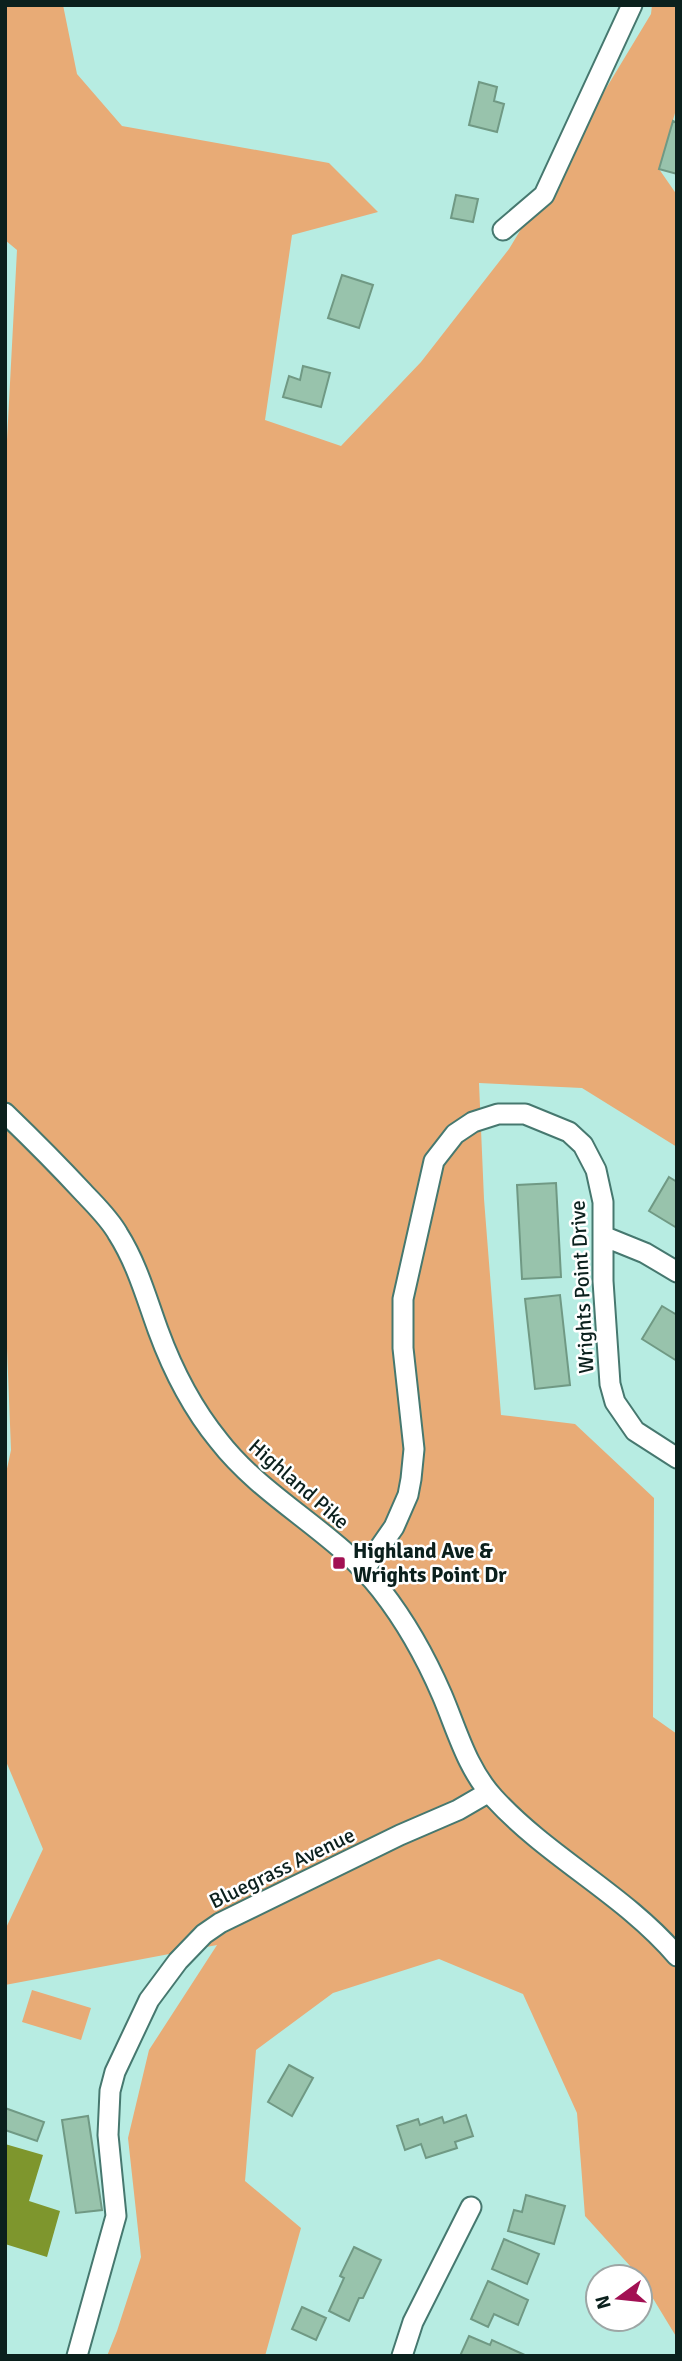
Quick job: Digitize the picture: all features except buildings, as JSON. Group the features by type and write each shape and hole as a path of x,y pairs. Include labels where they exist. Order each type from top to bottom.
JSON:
{"street":[{"path":"503,230 544,195 632,5"},
{"name":"Highland Pike","path":"5,1113 57,1163 117,1231 138,1271 178,1379 196,1412 220,1443 259,1482 364,1570 381,1590 408,1628 440,1691 472,1768 489,1792 556,1854 641,1918 677,1956"},
{"name":"Wrights Point Drive","path":"364,1570 394,1527 408,1495 411,1479 414,1448 403,1348 403,1299 433,1161 455,1134 473,1122 498,1114 525,1114 569,1132 583,1145 596,1170 603,1202 610,1384 615,1402 635,1431 677,1458"},
{"path":"603,1236 645,1253 677,1272"},
{"name":"Bluegrass Avenue","path":"77,2356 116,2216 108,2135 110,2091 126,2047 149,2000 178,1961 204,1934 220,1923 400,1835 458,1810 489,1792"},
{"path":"402,2356 413,2322 471,2207"}],"shaded area":[{"path":"5,5 63,5 77,74 122,126 329,163 378,212 292,235 265,420 341,446 421,362 509,249 651,14 652,5 677,5 677,106 659,169 677,195 677,1147 582,1088 479,1083 484,1199 501,1415 575,1424 654,1498 653,1717 677,1734 677,2338 654,2300 654,2263 627,2263 585,2216 577,2113 523,1994 439,1959 333,1993 256,2050 245,2181 301,2228 265,2356 107,2356 141,2257 128,2138 149,2050 217,1945 5,1985 5,1930 43,1849 5,1759 5,1478 11,1450 5,1297 5,478 17,250 5,240"},
{"path":"32,1990 91,2008 81,2040 22,2022"},
{"path":"5,2144 43,2155 29,2201 60,2211 47,2257 5,2244"}],"place":[{"name":"Highland Ave & Wrights Point Dr","path":"339,1563"}]}
